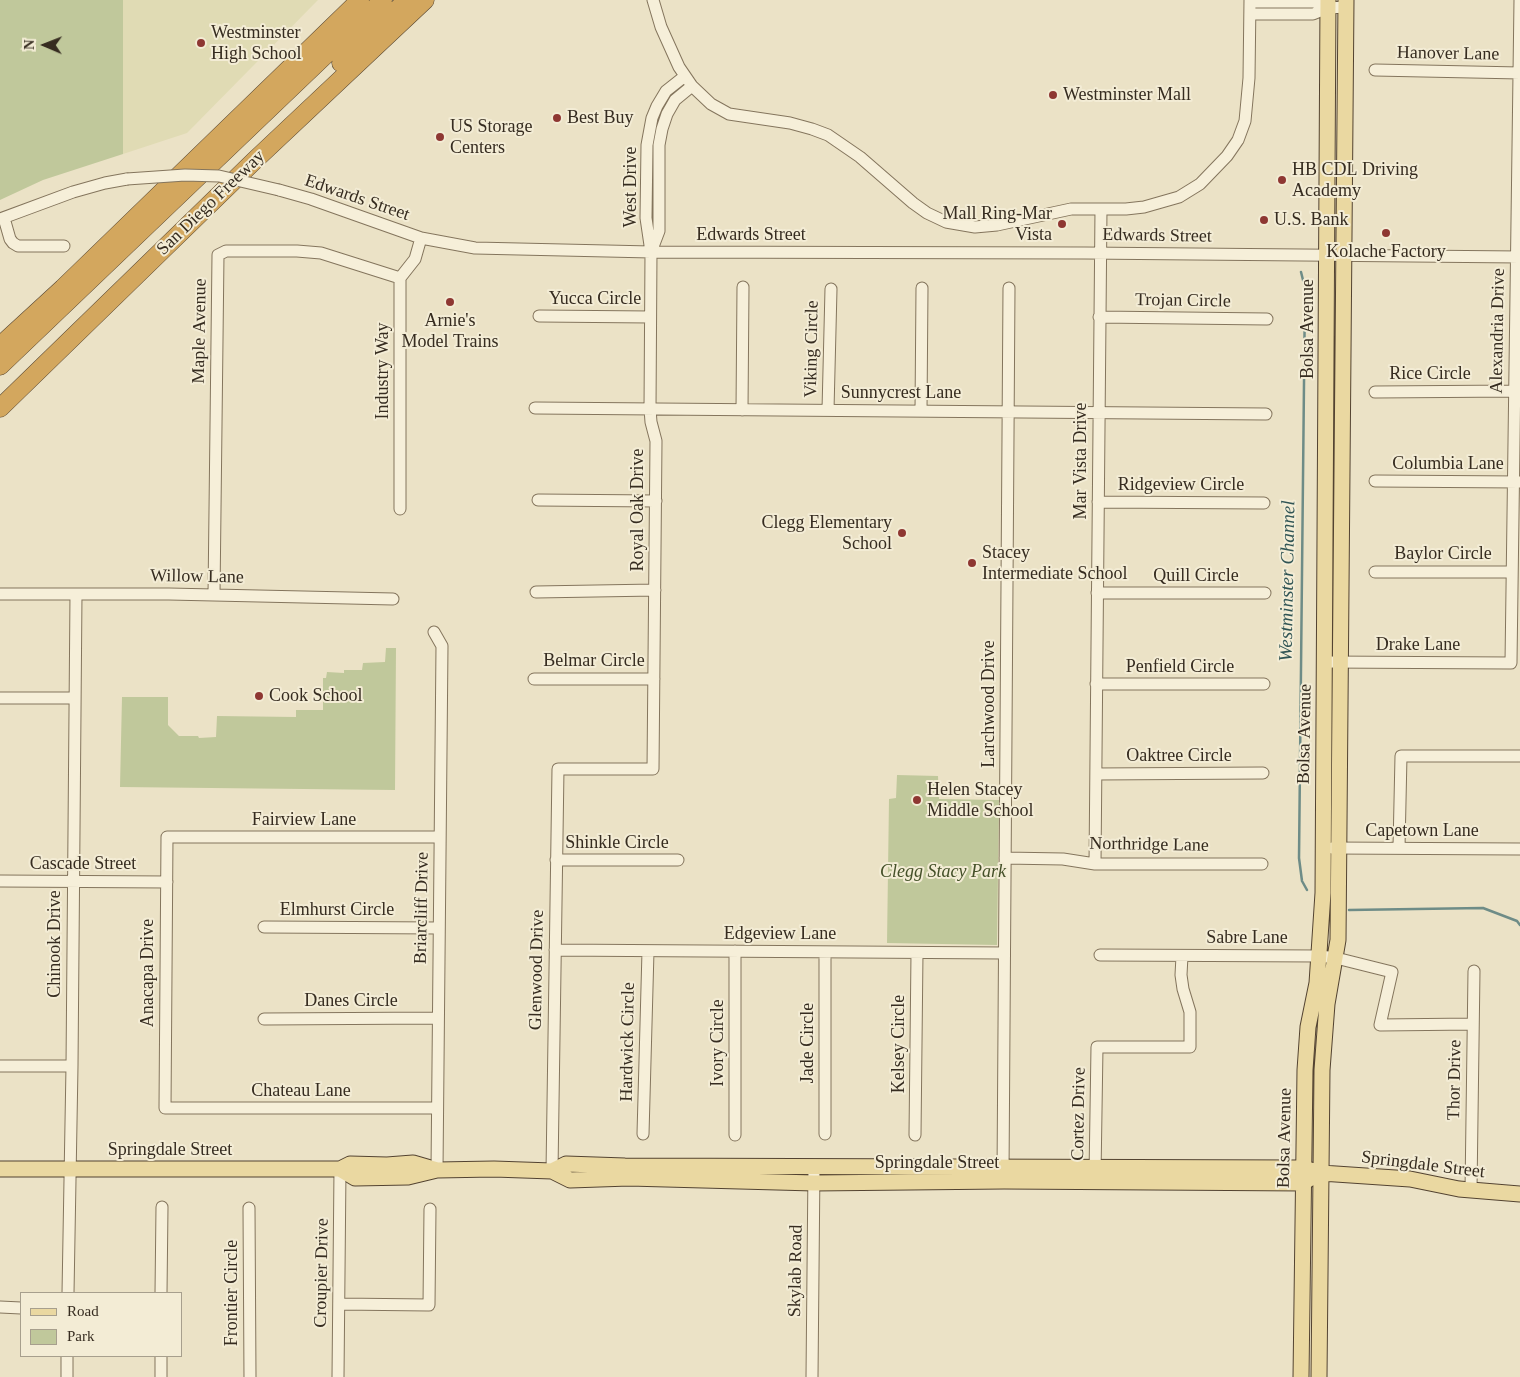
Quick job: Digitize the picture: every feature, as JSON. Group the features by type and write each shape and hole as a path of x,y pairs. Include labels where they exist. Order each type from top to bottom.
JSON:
{"highway":[{"path":"0,346 63,288 360,0"},
{"path":"0,366 383,0"},
{"path":"0,391 406,0"},
{"name":"San Diego Freeway","path":"0,408 254,161 425,0"}],"main road":[{"name":"Bolsa Avenue","path":"1304,1373 1303,1175 1305,1070 1308,1027 1317,983 1320,956 1323,849 1328,4"},
{"name":"Bolsa Avenue","path":"1319,1377 1323,1060 1327,1004 1338,940 1346,4"},
{"name":"Springdale Street","path":"552,1171 566,1164 598,1166 814,1166 1003,1174 1303,1175 1321,1173 1410,1179 1471,1190 1520,1194"},
{"path":"589,1179 598,1171 598,1166"},
{"name":"Springdale Street","path":"0,1169 340,1169 355,1178 408,1177 437,1170 494,1169 552,1171 570,1180 629,1178 814,1183 1003,1174"}],"street":[{"path":"653,0 669,47 685,76 692,86 711,104 729,114 790,123 828,135 860,157 917,206 946,222 985,227 1061,210 1134,208 1157,204 1179,197 1200,184 1228,156 1238,140 1247,112 1250,1 1346,4"},
{"name":"Alexandria Drive","path":"1511,663 1512,572 1517,482 1515,391 1520,0"},
{"path":"1250,14 1314,14 1328,4"},
{"name":"Hanover Lane","path":"1375,70 1519,73"},
{"name":"West Drive","path":"651,252 646,218 649,130 657,106 666,91 685,76"},
{"name":"West Drive","path":"651,252 659,231 659,145 662,129 667,114 675,100 692,86"},
{"name":"Edwards Street","path":"2,219 74,192 105,183 127,179 185,175 218,176 279,190 311,199 421,238 475,248 651,252 1100,253 1518,257"},
{"name":"Mar Vista Drive","path":"1095,864 1101,209"},
{"path":"2,219 10,239 18,246 64,246"},
{"path":"400,278 415,258 421,238"},
{"name":"Maple Avenue","path":"214,595 218,255 226,251 321,253 400,278"},
{"name":"Royal Oak Drive","path":"558,769 653,769 656,441 650,409 651,252"},
{"name":"Industry Way","path":"400,278 400,509"},
{"path":"742,410 743,287"},
{"path":"920,411 922,288"},
{"name":"Larchwood Drive","path":"1003,1174 1009,288"},
{"name":"Viking Circle","path":"828,410 831,289"},
{"name":"Yucca Circle","path":"539,316 650,317"},
{"name":"Trojan Circle","path":"1100,317 1267,319"},
{"name":"Rice Circle","path":"1375,392 1515,391"},
{"name":"Sunnycrest Lane","path":"535,408 1266,414"},
{"name":"Columbia Lane","path":"1375,481 1517,482"},
{"path":"538,500 656,502"},
{"name":"Ridgeview Circle","path":"1098,502 1264,503"},
{"name":"Baylor Circle","path":"1375,572 1512,572"},
{"path":"536,592 655,590"},
{"name":"Quill Circle","path":"1097,593 1265,594"},
{"name":"Willow Lane","path":"0,594 393,598"},
{"name":"Chinook Drive","path":"68,1292 76,594"},
{"name":"Briarcliff Drive","path":"434,632 442,646 437,1170"},
{"name":"Drake Lane","path":"1325,662 1511,663"},
{"name":"Belmar Circle","path":"534,679 654,679"},
{"name":"Penfield Circle","path":"1096,684 1264,684"},
{"path":"0,698 75,698"},
{"path":"1399,847 1401,756 1520,756"},
{"name":"Glenwood Drive","path":"552,1171 558,769"},
{"name":"Oaktree Circle","path":"1096,774 1263,774"},
{"name":"Fairview Lane","path":"167,837 440,837"},
{"name":"Anacapa Drive","path":"165,1108 167,837"},
{"name":"Capetown Lane","path":"1323,849 1399,847 1520,849"},
{"name":"Northridge Lane","path":"1005,858 1063,859 1095,864 1262,864"},
{"name":"Shinkle Circle","path":"556,860 678,860"},
{"name":"Cascade Street","path":"0,881 167,882"},
{"name":"Elmhurst Circle","path":"264,927 439,928"},
{"name":"Edgeview Lane","path":"555,950 1004,953"},
{"name":"Hardwick Circle","path":"644,1134 648,951"},
{"name":"Ivory Circle","path":"734,1135 736,951"},
{"name":"Jade Circle","path":"825,1134 826,952"},
{"name":"Kelsey Circle","path":"915,1135 917,952"},
{"name":"Sabre Lane","path":"1100,955 1320,956 1336,958 1392,972 1380,1025 1473,1024"},
{"name":"Cortez Drive","path":"1095,1175 1097,1047 1190,1047 1190,1018 1181,975 1182,956"},
{"name":"Thor Drive","path":"1471,1190 1474,971"},
{"name":"Danes Circle","path":"264,1018 438,1018"},
{"path":"0,1066 72,1066"},
{"name":"Chateau Lane","path":"165,1108 437,1108"},
{"name":"Skylab Road","path":"812,1377 814,1166"},
{"name":"Croupier Drive","path":"338,1377 340,1169"},
{"path":"161,1292 162,1207"},
{"name":"Frontier Circle","path":"250,1208 250,1377"},
{"path":"339,1304 429,1305 430,1209"},
{"path":"0,1307 20,1308"},
{"path":"67,1357 67,1377"},
{"path":"161,1357 161,1377"}],"shaded area":[{"name":"Westminster High School","path":"123,0 318,0 187,133 123,154"}],"green space":[{"path":"0,0 123,0 123,154 43,180 0,200"},
{"path":"386,648 396,648 395,790 120,787 122,697 168,697 168,725 179,736 216,737 217,716 296,717 296,710 323,710 323,678 326,678 327,672 344,673 344,670 362,670 363,663 385,662"},
{"name":"Clegg Stacy Park","path":"897,775 938,776 939,799 999,800 997,945 887,943 889,799 896,798"}],"waterway":[{"name":"Westminster Channel","path":"1301,272 1305,288 1299,858 1302,881 1307,890"},
{"name":"Westminster Channel","path":"1349,910 1483,908 1517,921 1520,925"}],"place":[{"name":"Westminster High School","path":"201,43"},
{"name":"Westminster Mall","path":"1053,95"},
{"name":"Best Buy","path":"557,118"},
{"name":"US Storage Centers","path":"440,137"},
{"name":"HB CDL Driving Academy","path":"1282,180"},
{"name":"U.S. Bank","path":"1264,220"},
{"name":"Mall Ring-Mar Vista","path":"1062,224"},
{"name":"Kolache Factory","path":"1386,233"},
{"name":"Arnie's Model Trains","path":"450,302"},
{"name":"Clegg Elementary School","path":"902,533"},
{"name":"Stacey Intermediate School","path":"972,563"},
{"name":"Cook School","path":"259,696"},
{"name":"Helen Stacey Middle School","path":"917,800"}]}
